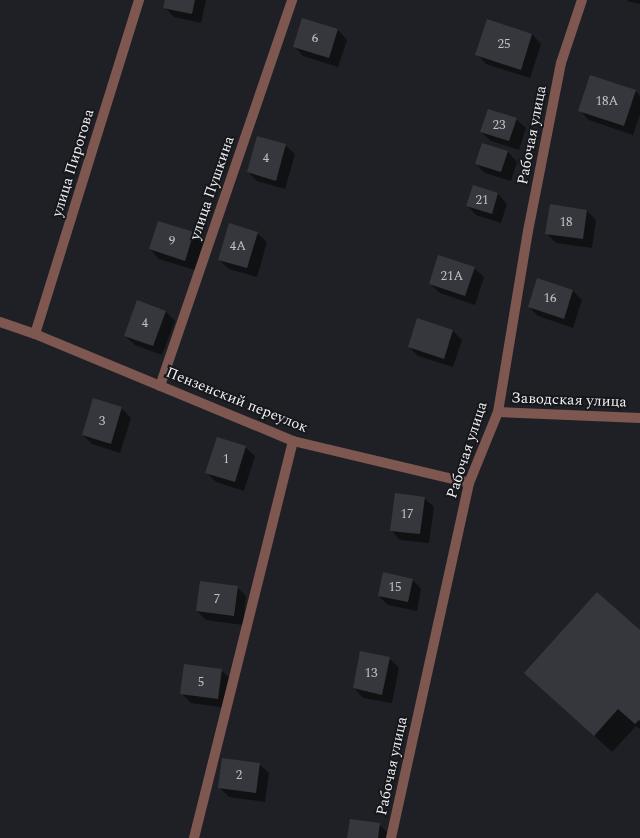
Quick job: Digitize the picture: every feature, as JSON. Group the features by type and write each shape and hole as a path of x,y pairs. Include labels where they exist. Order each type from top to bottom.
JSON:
{"street":[{"name":"улица Пирогова","path":"35,334 138,0"},
{"name":"улица Пушкина","path":"160,386 292,0"},
{"name":"Рабочая улица","path":"391,838 470,482 498,412 528,231 561,63 582,0"},
{"name":"Пензенский переулок","path":"0,322 35,334 293,440 470,482"},
{"name":"Заводская улица","path":"498,412 640,418"},
{"path":"194,838 293,440"}],"building":[{"path":"165,0 195,0 192,14 163,8"},
{"path":"302,18 338,29 329,58 293,47"},
{"path":"487,19 532,34 521,70 475,55"},
{"path":"590,75 636,90 624,126 578,111"},
{"path":"488,109 517,118 509,141 480,132"},
{"path":"257,136 286,144 276,181 247,172"},
{"path":"482,143 508,151 501,172 475,164"},
{"path":"473,185 498,193 492,214 466,206"},
{"path":"550,204 587,210 583,239 545,234"},
{"path":"158,221 194,232 185,261 149,249"},
{"path":"229,223 258,232 247,268 218,260"},
{"path":"438,255 475,267 465,296 429,284"},
{"path":"537,278 573,290 564,319 528,307"},
{"path":"137,300 166,311 153,346 124,336"},
{"path":"417,318 453,330 444,359 408,347"},
{"path":"93,398 122,407 111,444 82,435"},
{"path":"217,437 246,446 235,482 205,473"},
{"path":"395,493 425,497 420,534 390,531"},
{"path":"383,572 413,579 408,602 378,596"},
{"path":"200,581 238,586 234,616 196,611"},
{"path":"597,592 640,630 640,721 639,720 635,724 618,709 594,736 524,673"},
{"path":"360,651 390,657 382,695 353,688"},
{"path":"184,664 222,669 218,699 180,694"},
{"path":"222,758 260,763 256,793 218,788"},
{"path":"350,819 380,823 378,838 347,838"}]}
